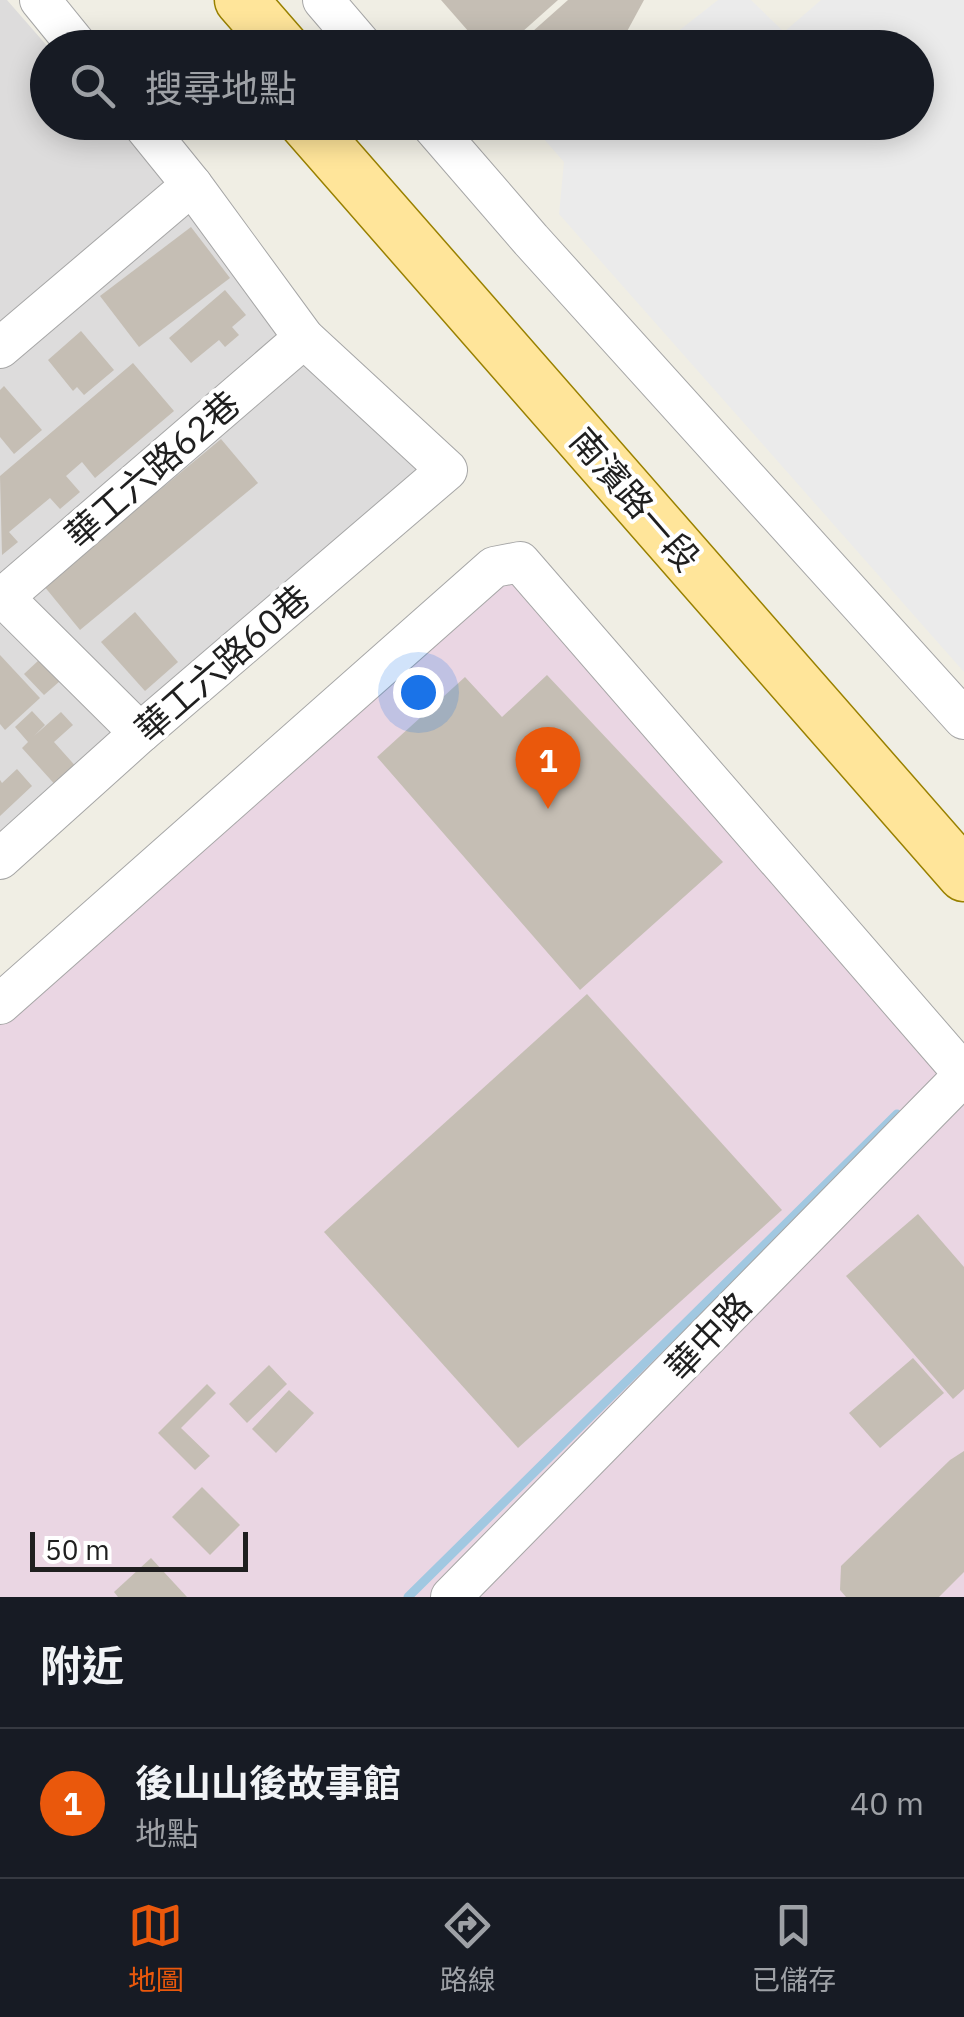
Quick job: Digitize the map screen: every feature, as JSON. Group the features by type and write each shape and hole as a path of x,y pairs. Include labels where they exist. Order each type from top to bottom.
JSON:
{"main road":[{"path":"200,0 225,30"},
{"path":"241,0 267,30"},
{"name":"南濱路一段","path":"322,140 964,875"},
{"name":"南濱路一段","path":"364,140 964,823"}],"street":[{"path":"40,0 64,30"},
{"path":"323,0 349,30"},
{"path":"155,140 304,338"},
{"path":"445,140 964,719"},
{"path":"0,348 192,185"},
{"name":"華工六路60巷","path":"0,859 140,733 447,470 304,338"},
{"name":"華工六路62巷","path":"1,597 304,338"},
{"path":"0,1004 494,567 520,562 964,1075"},
{"path":"1,597 140,733"},
{"name":"華中路","path":"452,1597 964,1075"}],"shaded area":[{"path":"0,0 7,0 33,30 30,30 30,140 130,140 439,490 0,877"},
{"path":"718,0 751,0 782,30 680,30"},
{"path":"821,0 964,0 964,672 559,214 564,162 545,140 934,140 934,30 786,30"},
{"path":"520,562 964,1074 964,1597 0,1597 0,1004"}],"building":[{"path":"441,0 558,0 524,30 467,30"},
{"path":"568,0 644,0 628,30 534,30"},
{"path":"191,227 230,278 139,347 100,296"},
{"path":"225,290 246,315 232,327 239,335 225,347 219,340 191,363 169,338"},
{"path":"81,331 114,370 84,395 77,387 73,391 48,360"},
{"path":"133,363 174,411 95,478 82,462 66,476 80,492 60,509 50,498 9,532 18,542 2,555 0,476"},
{"path":"4,386 42,430 14,454 0,437 0,390"},
{"path":"221,439 258,483 80,630 44,586"},
{"path":"135,612 178,662 145,691 101,642"},
{"path":"0,655 40,698 5,730 0,724"},
{"path":"40,659 60,681 44,695 24,674"},
{"path":"547,675 723,862 580,990 377,757 465,677 502,717"},
{"path":"32,711 45,725 34,736 61,712 73,725 54,742 79,770 59,789 22,748 28,742 15,727"},
{"path":"17,769 32,786 0,816 0,780 2,783"},
{"path":"587,994 782,1210 518,1448 324,1232"},
{"path":"918,1214 964,1267 964,1389 953,1399 846,1276"},
{"path":"913,1358 944,1393 880,1448 849,1413"},
{"path":"269,1365 287,1384 247,1423 229,1404"},
{"path":"207,1384 216,1393 181,1428 210,1456 195,1470 158,1433"},
{"path":"289,1390 314,1413 276,1453 252,1429"},
{"path":"964,1451 964,1572 939,1597 846,1597 840,1590 841,1566"},
{"path":"202,1487 240,1525 210,1555 172,1517"},
{"path":"151,1558 187,1597 118,1597 114,1592"}],"waterway":[{"path":"408,1597 897,1114"}],"place":[{"name":"後山山後故事館","path":"548,809"}]}
